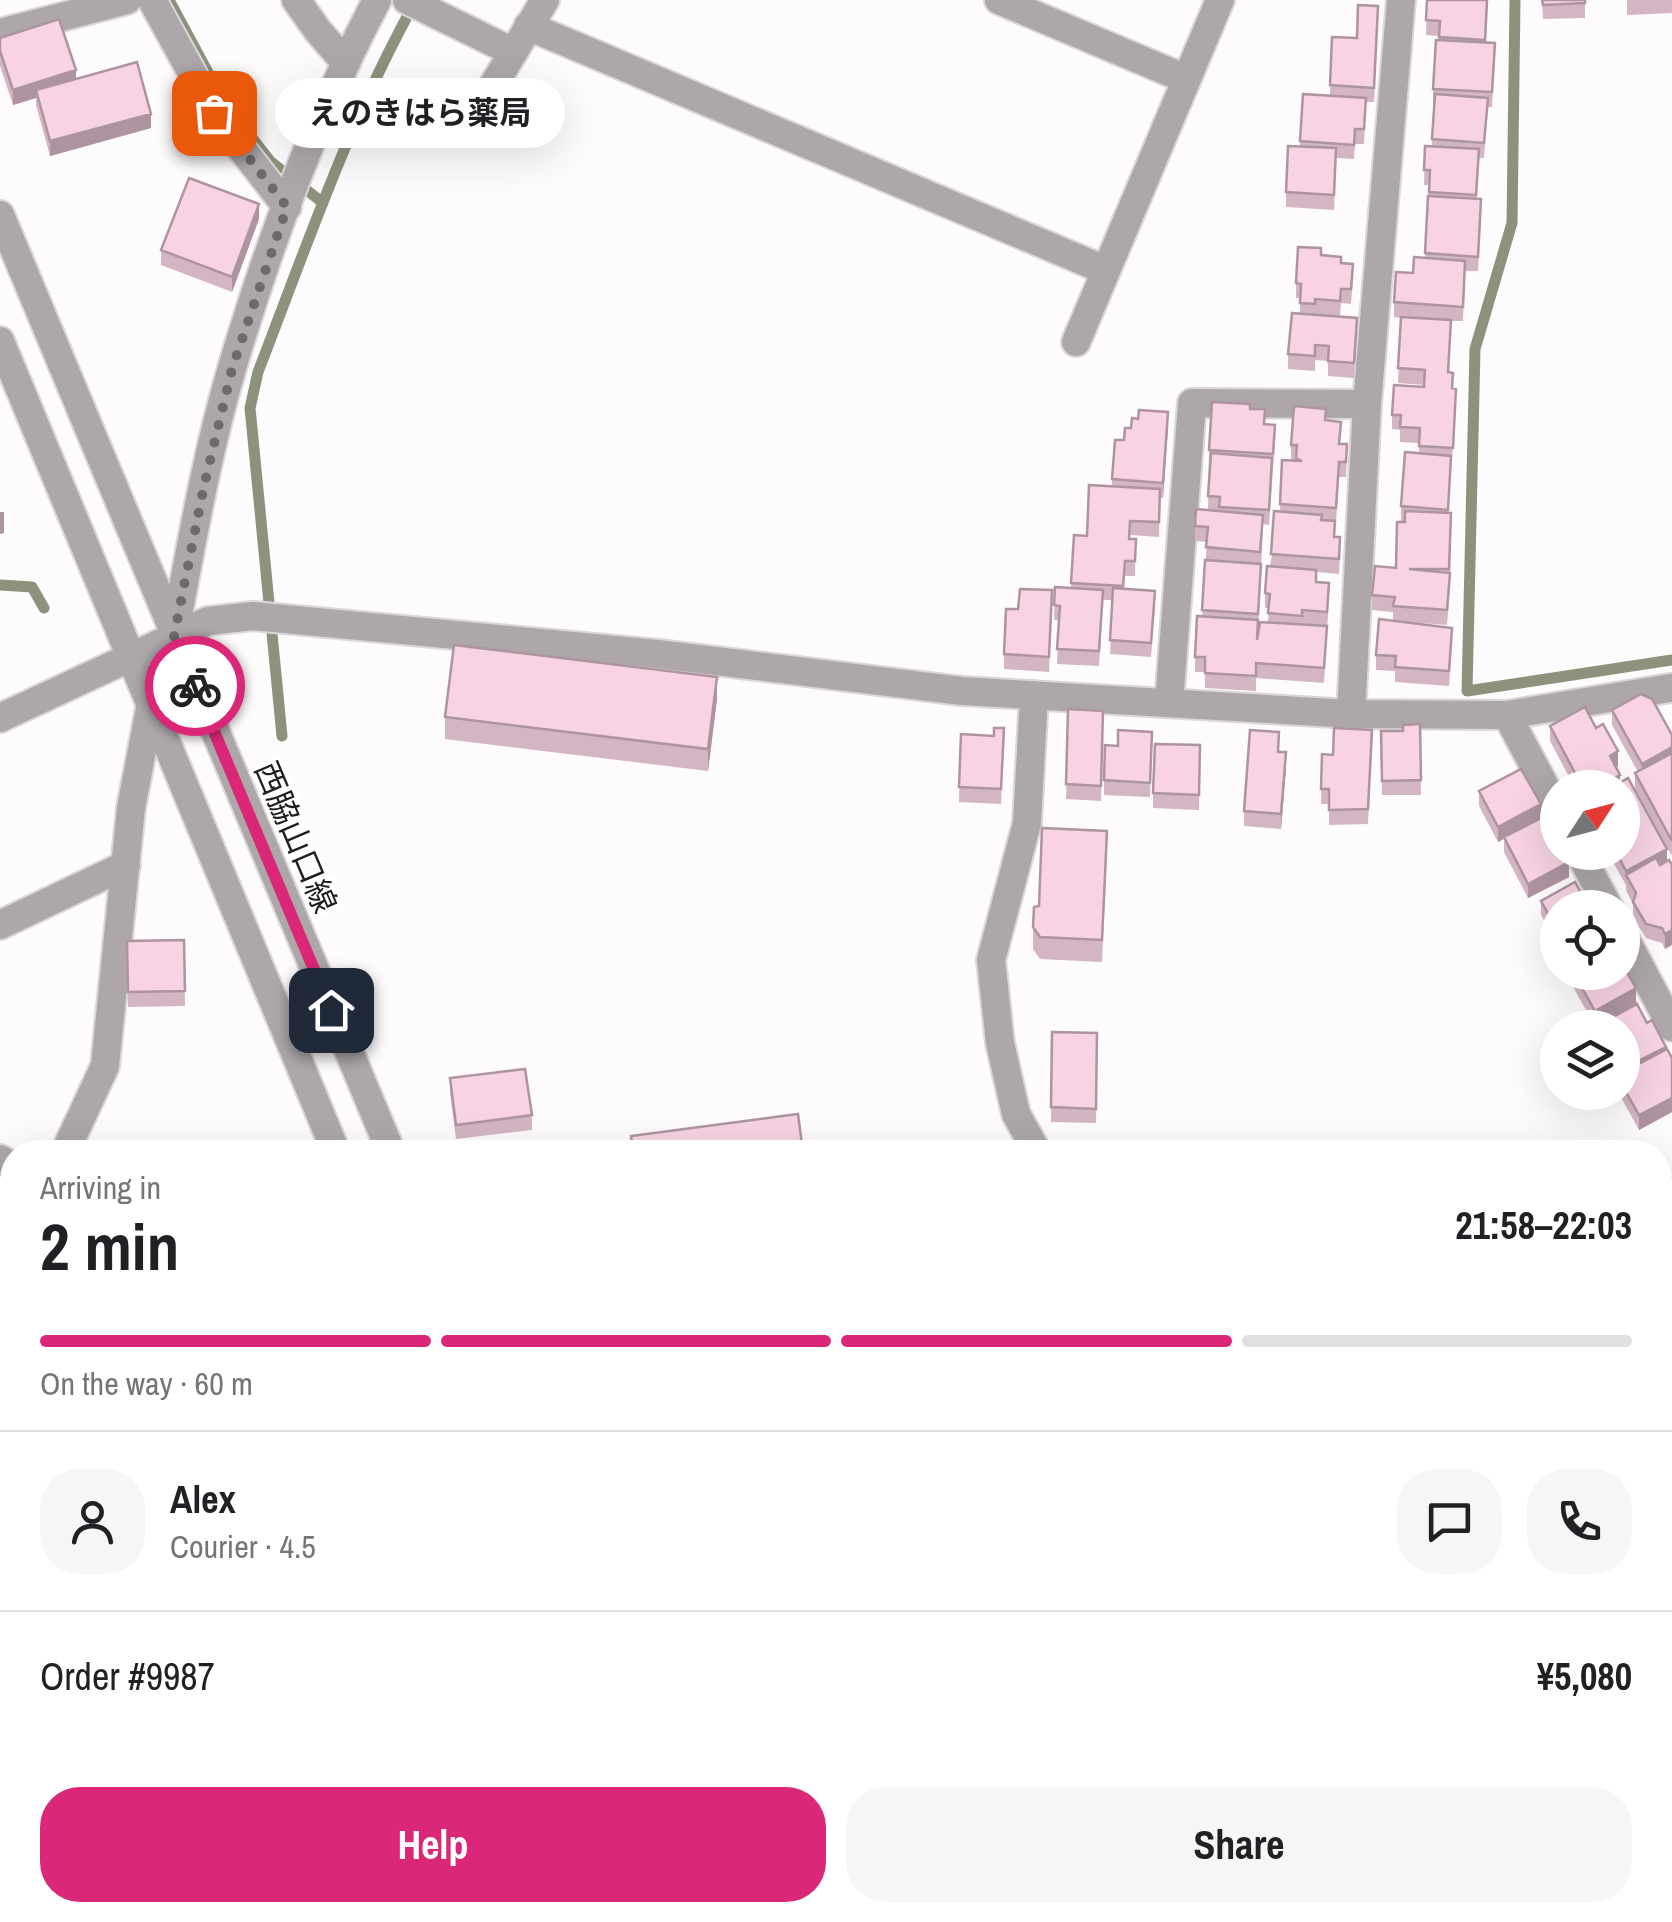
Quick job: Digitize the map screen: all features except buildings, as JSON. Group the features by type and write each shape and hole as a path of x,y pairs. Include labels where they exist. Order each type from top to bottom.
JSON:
{"street":[{"path":"0,33 127,0"},
{"path":"152,0 214,113 292,191"},
{"path":"296,0 346,62"},
{"path":"174,636 232,369 292,191 346,62 377,0"},
{"path":"408,0 513,52"},
{"path":"474,117 545,0"},
{"path":"999,0 1186,79"},
{"path":"1076,342 1220,0"},
{"path":"1351,714 1368,404 1401,0"},
{"path":"528,26 1104,270"},
{"name":"西脇山口線","path":"0,215 385,1140"},
{"path":"0,341 331,1140"},
{"path":"1169,703 1192,403 1368,404"},
{"path":"0,718 208,622 253,616 658,654 962,691 1351,714 1506,715 1671,689"},
{"path":"1030,1140 1016,1114 1000,1043 991,960 1028,823 1034,695"},
{"path":"70,1140 105,1066 131,808 151,703"},
{"path":"1506,715 1540,778"},
{"path":"0,925 126,865"},
{"path":"1640,967 1672,1027"}],"waterway":[{"path":"169,0 224,102 270,161 323,203"},
{"path":"1515,0 1512,223 1475,349 1467,691 1672,660"},
{"path":"282,736 250,408 258,372 330,185 369,93 414,4"},
{"path":"0,585 32,587 44,608"}],"way so far":[{"path":"195,686 174,636 232,369 287,207 214,113"}],"place":[{"name":"えのきはら薬局","path":"214,113"}],"route":[{"path":"195,686 331,1010"}]}
